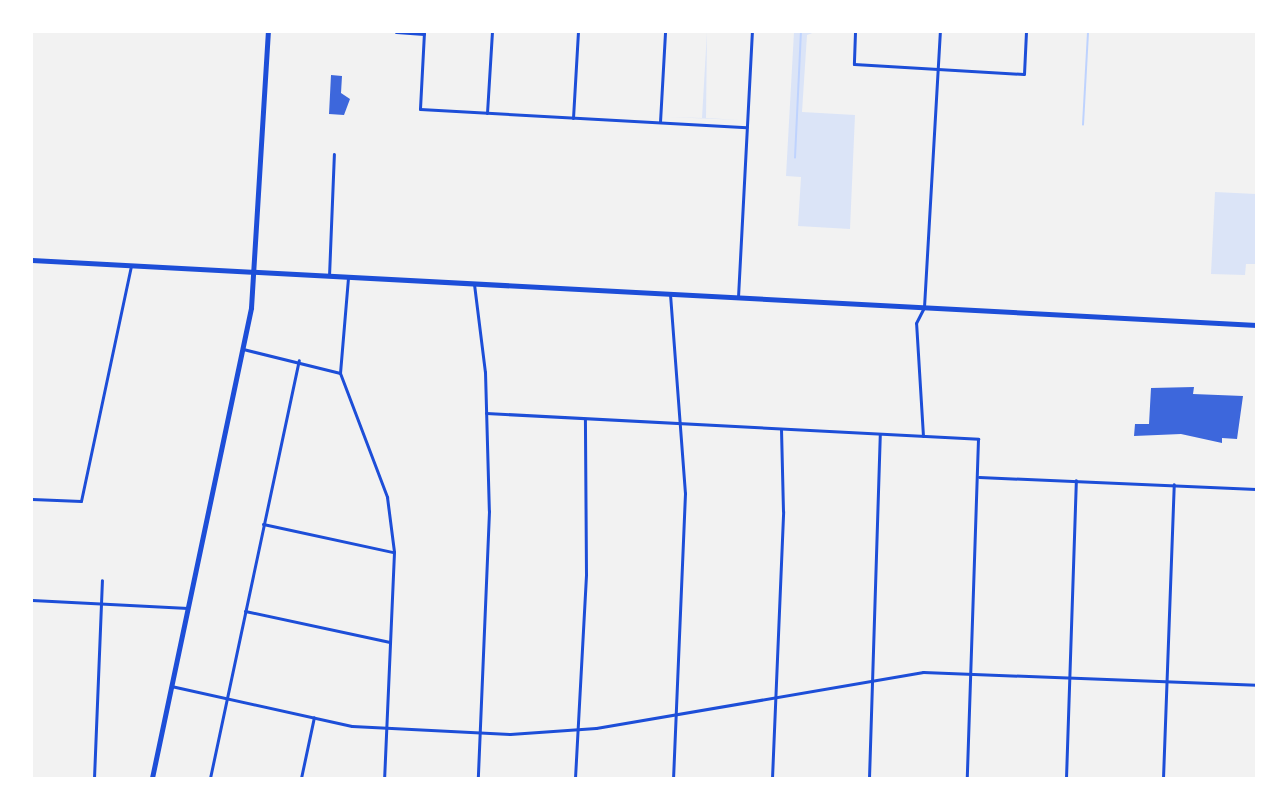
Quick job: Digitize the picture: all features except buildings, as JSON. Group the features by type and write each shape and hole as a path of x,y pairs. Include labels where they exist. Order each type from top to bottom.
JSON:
{"main road":[{"path":"152,778 243,349 256,272 268,32"},
{"path":"32,260 1257,324"}],"street":[{"path":"396,32 424,33 420,109 747,127"},
{"path":"487,113 492,32"},
{"path":"573,118 578,32"},
{"path":"660,122 665,32"},
{"path":"738,297 752,32"},
{"path":"855,32 854,64 1024,74 1026,32"},
{"path":"923,436 916,323 924,308 940,32"},
{"path":"328,276 334,154"},
{"path":"32,499 81,501 131,266"},
{"path":"348,277 340,373 387,497 394,552 384,778"},
{"path":"474,282 486,413 489,511 478,778"},
{"path":"670,294 682,423 685,532 673,778"},
{"path":"243,349 299,360 340,373"},
{"path":"210,778 299,360"},
{"path":"486,413 978,439 979,477 967,778"},
{"path":"575,778 586,574 585,419"},
{"path":"771,778 781,429"},
{"path":"869,778 880,434"},
{"path":"979,477 1257,489"},
{"path":"1066,778 1076,480"},
{"path":"1164,778 1174,484"},
{"path":"263,524 394,552"},
{"path":"94,778 102,580"},
{"path":"32,600 188,608"},
{"path":"245,611 391,642"},
{"path":"171,686 314,717 386,728 479,733 577,730 874,677 972,671 1257,685"},
{"path":"302,778 314,717"}],"shaded area":[{"path":"707,32 706,118 740,120 668,117 702,118"},
{"path":"794,32 815,32 807,35 802,112 855,115 850,229 798,226 801,177 786,176"},
{"path":"1215,192 1256,194 1256,264 1246,264 1245,275 1211,274"}],"waterway":[{"path":"795,158 801,32"},
{"path":"1083,125 1088,32"}]}
